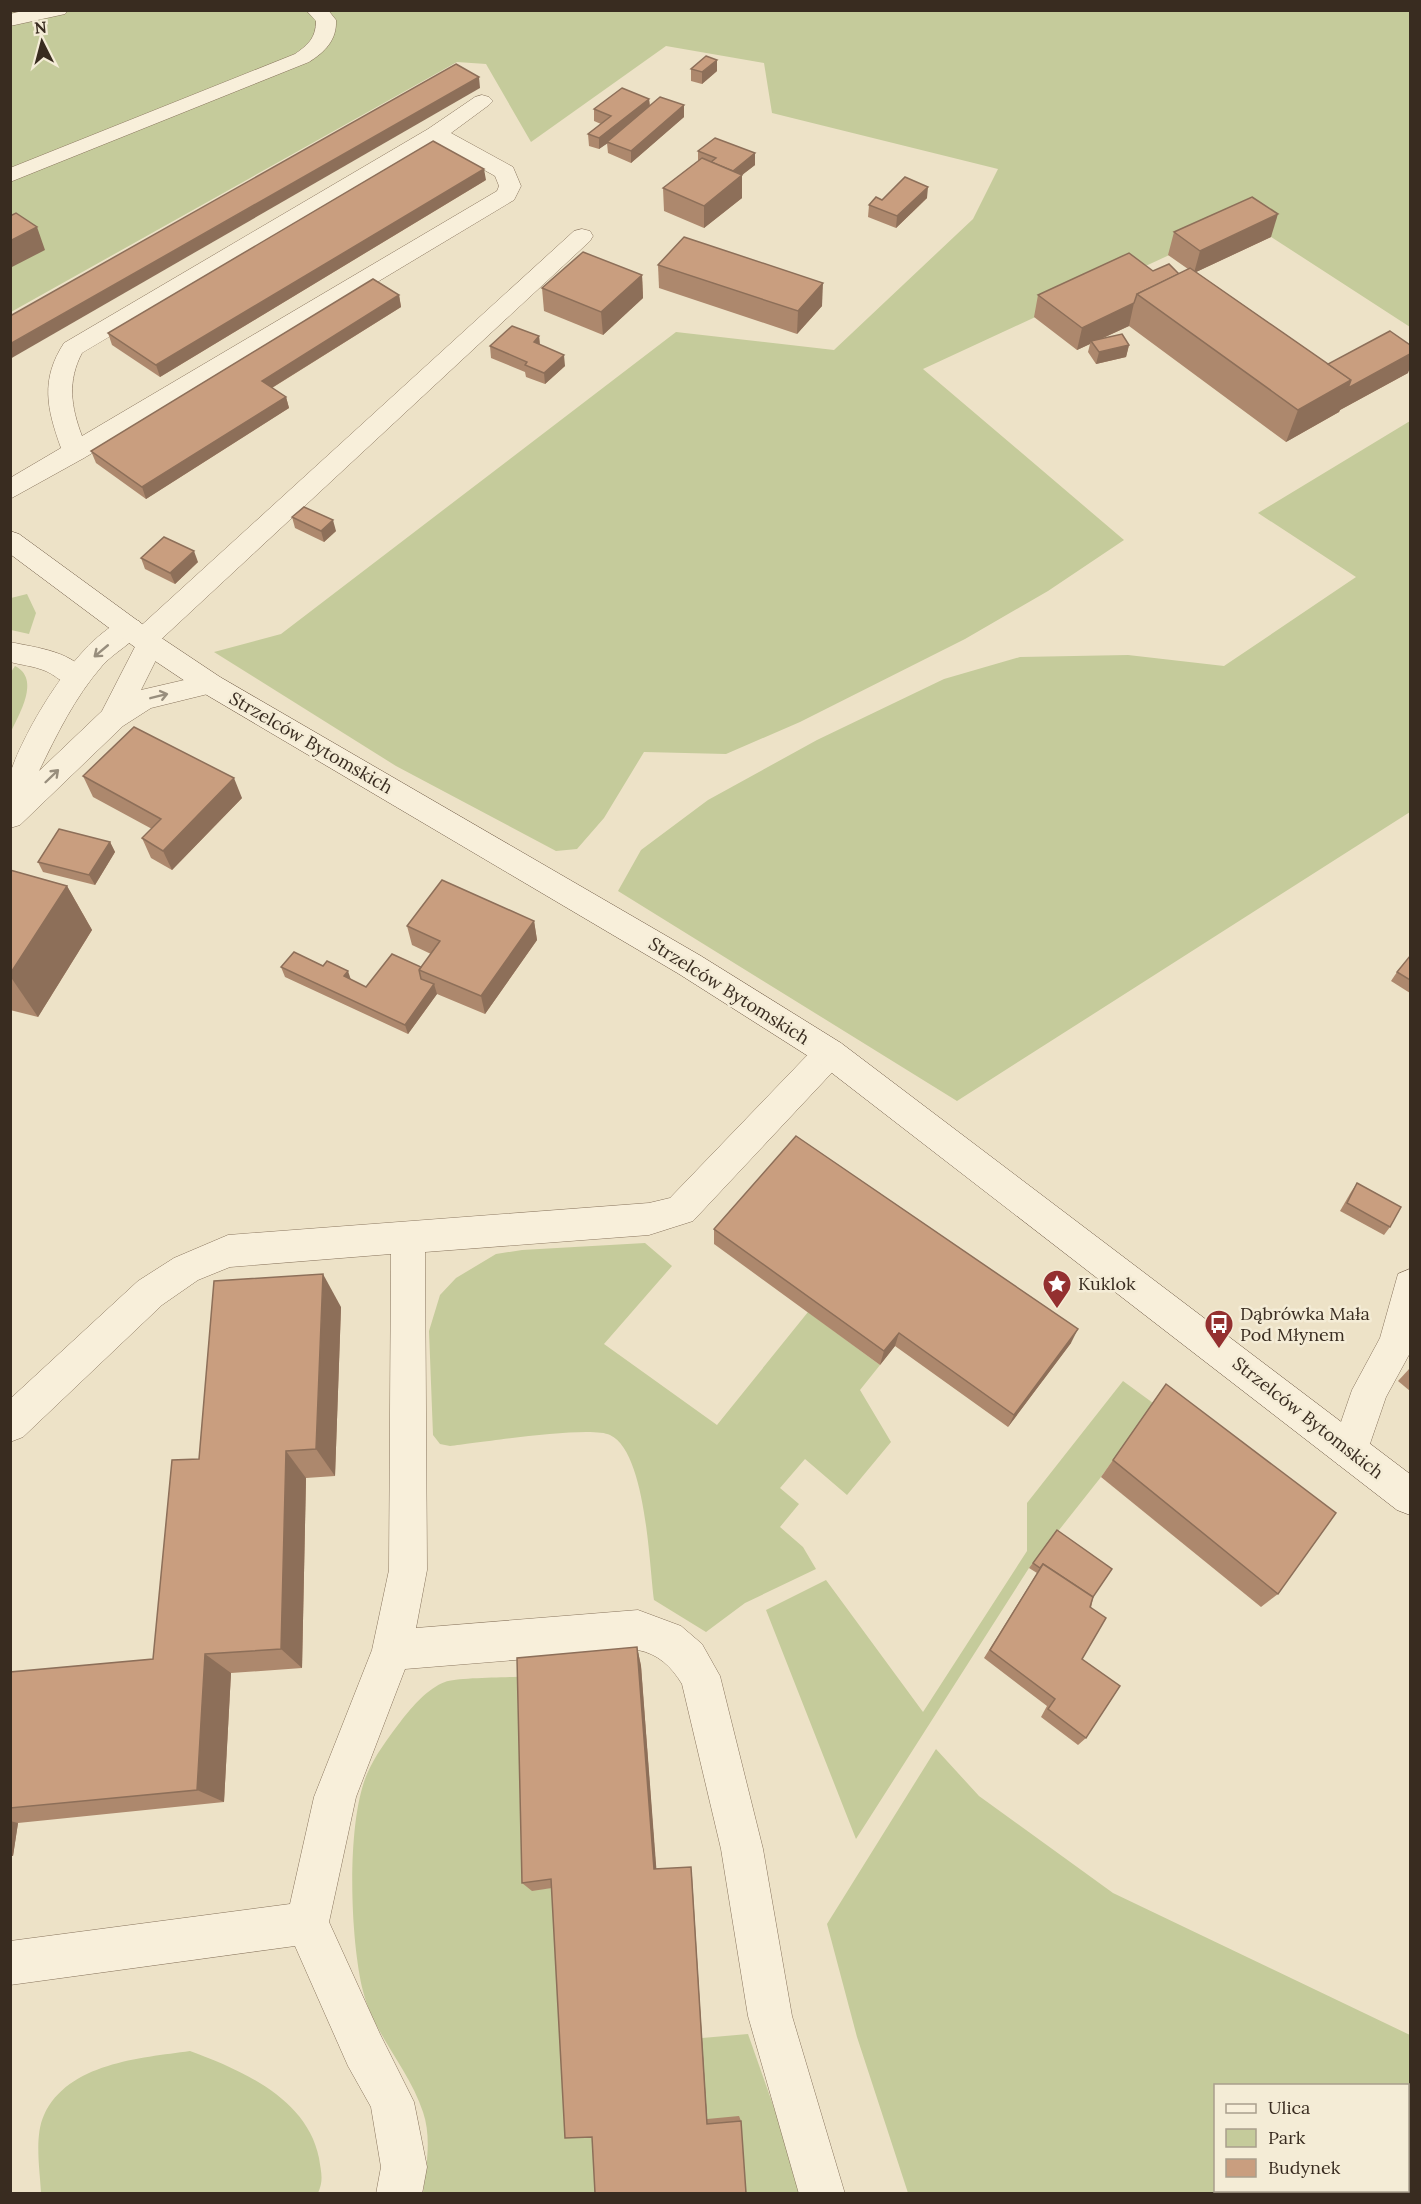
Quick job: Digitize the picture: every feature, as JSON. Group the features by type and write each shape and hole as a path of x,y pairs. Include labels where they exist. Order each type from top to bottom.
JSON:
{"street":[{"path":"10,20 58,10"},
{"path":"10,176 302,58 313,51 324,36 326,20 316,10"},
{"path":"75,452 61,414 60,370 73,348 436,134 482,101"},
{"path":"10,490 506,195 510,186 505,172 436,134"},
{"path":"10,802 47,727 76,678 94,656 141,637 582,236"},
{"name":"Strzelców Bytomskich","path":"10,540 141,637 210,684 690,965 830,1053 1410,1497"},
{"path":"113,718 141,637"},
{"path":"10,652 60,665 76,678"},
{"path":"10,817 113,718 143,700 210,684"},
{"path":"10,1424 150,1293 186,1269 228,1251 649,1219 681,1210 830,1053"},
{"path":"399,2193 404,2167 392,2102 364,2050 307,1923 335,1797 392,1650 408,1570 408,1236"},
{"path":"1350,1451 1370,1390 1397,1343 1410,1286"},
{"path":"392,1650 638,1630 657,1634 672,1641 686,1653 700,1676 742,1850 770,2016 822,2193"},
{"path":"11,1963 307,1923"}],"green space":[{"path":"10,11 1410,11 1410,327 1245,220 923,369 1124,540 1048,591 965,639 800,722 726,754 644,752 604,818 577,849 556,851 396,766 214,652 281,634 676,332 834,350 973,219 998,169 772,113 764,63 666,46 531,142 486,64 457,62 11,312"},
{"path":"1410,421 1410,812 957,1101 618,891 641,850 708,800 817,740 944,679 1020,657 1128,655 1224,666 1356,577 1258,513"},
{"path":"27,594 36,613 29,634 11,630 11,598"},
{"path":"15,666 23,672 27,688 23,707 11,732 11,672"},
{"path":"645,1243 672,1266 604,1344 717,1425 808,1312 880,1365 860,1390 891,1442 847,1495 805,1459 780,1488 799,1504 780,1527 803,1547 816,1569 745,1603 706,1632 654,1600 644,1510 638,1485 622,1445 610,1435 599,1432 558,1433 450,1446 440,1444 433,1435 429,1331 440,1295 456,1278 496,1254 522,1250"},
{"path":"1123,1381 1153,1403 1101,1477 1029,1568 856,1839 766,1610 826,1580 923,1712 1027,1551 1027,1503"},
{"path":"526,1676 532,1890 559,1887 599,2131 602,2193 423,2193 428,2142 426,2122 417,2096 368,2007 359,1969 355,1942 352,1881 353,1850 360,1795 367,1774 382,1746 410,1710 432,1689 451,1680"},
{"path":"936,1749 979,1796 1113,1893 1410,2035 1410,2193 908,2193 857,2037 827,1924"},
{"path":"748,2034 804,2193 745,2193 707,2119 702,2038"},
{"path":"190,2051 250,2077 286,2103 301,2119 312,2137 319,2158 321,2180 318,2193 41,2193 39,2133 44,2115 55,2098 70,2084 107,2066"}],"building":[{"path":"706,56 717,60 702,72 691,69"},
{"path":"456,64 479,77 10,344 10,316"},
{"path":"622,88 649,99 599,138 588,134 611,116 594,109"},
{"path":"660,97 684,105 631,151 607,142"},
{"path":"715,138 755,153 733,171 711,162 716,158 698,151"},
{"path":"433,141 484,169 156,365 108,333"},
{"path":"702,158 742,175 704,206 663,188"},
{"path":"905,177 928,187 897,216 869,205 876,197 882,200"},
{"path":"1252,197 1278,214 1200,251 1174,232"},
{"path":"16,213 37,227 10,241 10,216"},
{"path":"684,237 823,283 798,311 658,265"},
{"path":"583,252 642,275 601,312 542,288"},
{"path":"1129,253 1153,271 1169,264 1179,274 1137,294 1134,303 1082,328 1038,295"},
{"path":"1190,268 1351,380 1298,410 1137,294"},
{"path":"373,279 399,295 262,381 286,397 142,487 91,451"},
{"path":"512,326 539,336 534,342 564,355 544,373 525,365 527,362 490,346"},
{"path":"1390,331 1410,345 1410,354 1348,388 1351,380 1328,364"},
{"path":"1122,334 1129,345 1099,352 1091,341"},
{"path":"304,507 333,520 321,531 292,517"},
{"path":"164,537 194,551 170,573 141,558"},
{"path":"134,727 234,778 163,851 142,838 161,819 83,776"},
{"path":"59,829 110,842 89,875 38,862"},
{"path":"10,870 67,886 10,974"},
{"path":"442,880 534,921 481,996 419,970 440,941 407,926"},
{"path":"294,952 323,966 327,961 348,971 344,976 366,987 392,954 421,967 419,970 421,979 434,984 405,1025 281,967"},
{"path":"1410,956 1410,980 1397,972"},
{"path":"796,1136 1078,1329 1014,1415 899,1333 884,1351 714,1229"},
{"path":"1357,1183 1401,1207 1390,1227 1347,1203"},
{"path":"323,1274 316,1449 286,1451 281,1649 205,1654 197,1790 10,1808 10,1672 153,1659 172,1460 199,1459 214,1281"},
{"path":"1166,1384 1336,1513 1278,1594 1113,1460"},
{"path":"1057,1530 1112,1569 1093,1597 1043,1564 1040,1568 1033,1563"},
{"path":"1043,1564 1093,1597 1090,1607 1106,1618 1082,1659 1120,1686 1086,1738 1048,1709 1055,1699 990,1650"},
{"path":"637,1647 654,1869 691,1867 707,2124 741,2121 746,2193 595,2193 592,2137 565,2138 551,1879 522,1883 517,1658"}],"place":[{"name":"Kuklok","path":"1057,1310"},
{"name":"Dąbrówka Mała Pod Młynem","path":"1219,1350"}]}
